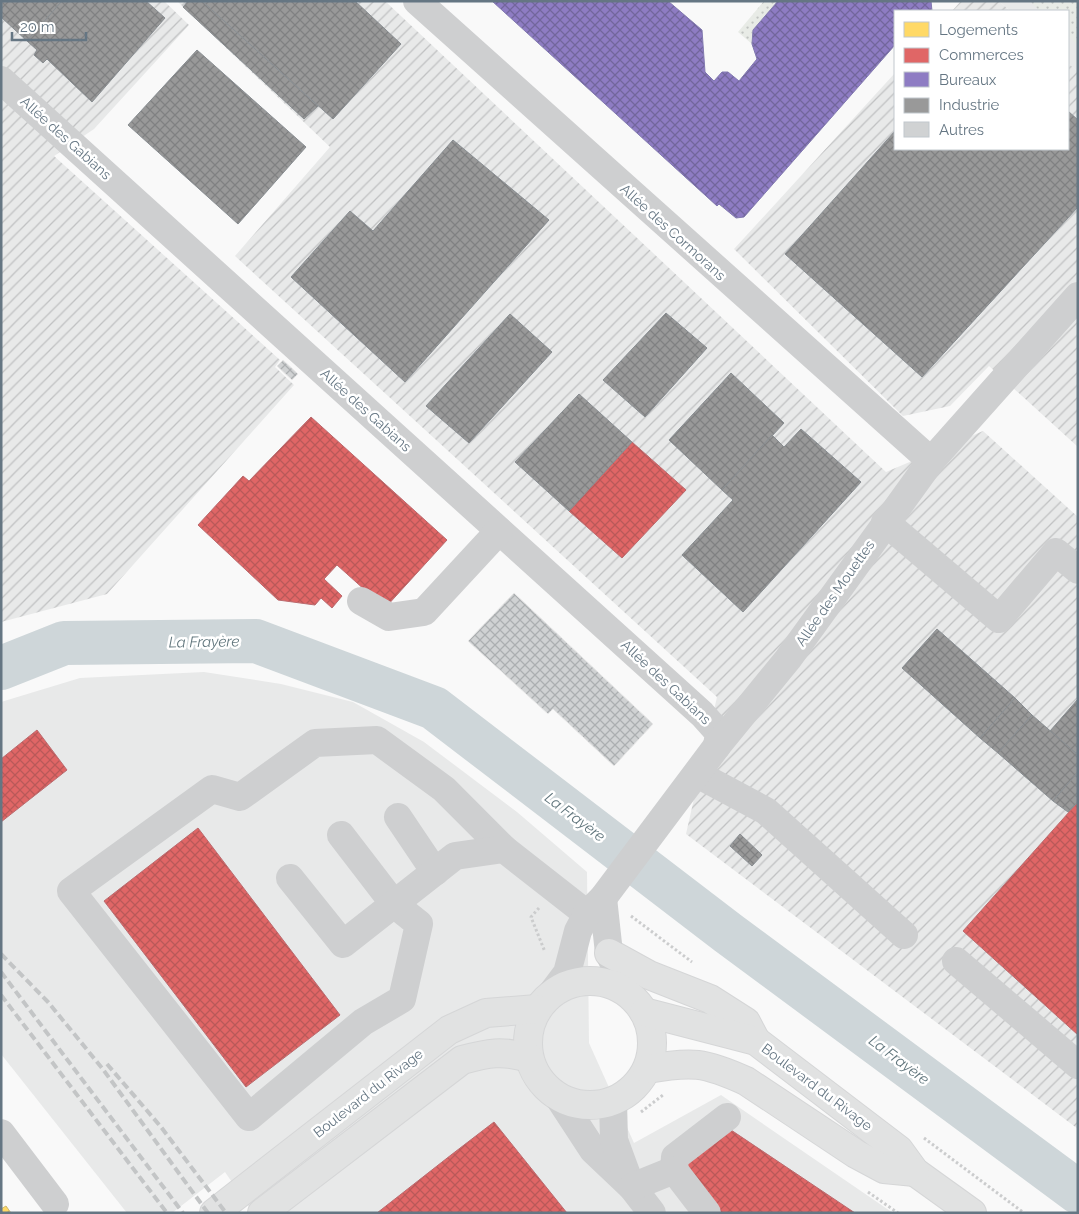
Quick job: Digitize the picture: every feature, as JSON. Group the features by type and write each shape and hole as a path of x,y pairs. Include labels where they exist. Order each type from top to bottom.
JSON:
{"main road":[{"path":"610,953 649,974 710,999 746,1022 756,1041"},
{"path":"581,980 598,980 613,984 636,1002 651,1030 652,1050 647,1068 639,1082 627,1093 613,1101 596,1106 577,1104 559,1098 546,1088 535,1074 529,1058 527,1041 530,1024 544,1001 566,984 581,980"},
{"name":"Boulevard du Rivage","path":"214,1213 449,1030 486,1013 544,1001"},
{"name":"Boulevard du Rivage","path":"636,1002 756,1041 899,1150 915,1172 972,1213"},
{"path":"262,1213 462,1060 484,1054 508,1052 529,1058"},
{"path":"647,1068 679,1063 706,1064 746,1080 856,1154 884,1169 915,1172"}],"street":[{"name":"Allée des Cormorans","path":"417,1 931,461"},
{"name":"Allée des Gabians","path":"1,80 712,722 718,733 717,746"},
{"name":"Allée des Mouettes","path":"544,1001 567,973 578,931 601,898 717,746 788,659 885,522 931,461 1078,296"},
{"path":"885,522 999,619 1056,552 1078,570"},
{"path":"360,601 390,618 424,612 499,531"},
{"path":"341,836 394,904 419,924 402,999 363,1022 249,1117 71,891 212,789 240,797 315,742 377,740 444,789 504,849 601,898 610,953 636,1002"},
{"path":"697,774 766,811 904,935"},
{"path":"398,817 435,872"},
{"path":"290,878 344,944 455,856 504,849"},
{"path":"956,961 1078,1065"},
{"path":"559,1098 593,1150 632,1187 652,1213"},
{"path":"613,1101 614,1140 632,1187"},
{"path":"707,1213 674,1170 675,1157 727,1117"},
{"path":"1,1133 55,1204"},
{"path":"632,1187 674,1170"}],"shaded area":[{"path":"1,1 164,1 189,25 94,129 54,156 280,360 275,367 294,385 107,594 1,622"},
{"path":"177,1 385,1 886,472 983,431 1078,517 1078,1129 686,834 717,697 235,256 330,147"},
{"path":"764,1 778,1 753,30 752,44 738,32"},
{"path":"961,1 999,1 1009,10 953,10"},
{"path":"999,1 1078,1 1078,72 1069,64 1069,10 1009,10"},
{"path":"1030,1 1078,1 1078,45 1069,37 1069,10 1039,10"},
{"path":"1069,64 1078,72 1078,447 989,366 950,406 903,416 734,249 894,74 894,150 1069,150"},
{"path":"204,672 281,684 353,702 424,742 517,812 587,872 589,1043 634,1143 721,1095 893,1213 253,1213 225,1172 172,1213 127,1213 1,1054 1,702 80,678"}],"building: Logements":[{"path":"6,1206 11,1213 1,1213 1,1209"}],"building: Commerces":[{"path":"311,417 447,540 385,608 337,565 324,579 342,596 332,608 321,598 315,605 278,600 198,525 243,476 249,481"},
{"path":"632,442 686,490 622,558 569,511"},
{"path":"37,730 67,770 1,822 1,759"},
{"path":"1078,802 1078,1035 963,931"},
{"path":"198,828 340,1015 246,1087 104,901"},
{"path":"494,1122 567,1213 377,1213 451,1155"},
{"path":"731,1130 855,1213 720,1213 684,1166"}],"building: Bureaux":[{"path":"492,1 668,1 702,30 705,72 714,81 722,72 728,72 739,81 757,59 752,44 753,30 778,1 931,1 932,10 894,10 894,46 744,217 736,218 719,204 717,206"}],"building: Industrie":[{"path":"4,1 62,1 27,41 1,17 1,4"},
{"path":"62,1 146,1 165,18 92,102 47,59 43,63 34,55 37,50 27,41"},
{"path":"188,1 202,1 318,106 304,119 183,7"},
{"path":"202,1 355,1 401,44 333,119"},
{"path":"197,50 306,147 238,224 128,125"},
{"path":"1069,112 1078,120 1078,207 922,377 785,254 894,132 894,150 1069,150"},
{"path":"453,140 549,220 405,382 291,277 350,211 373,231"},
{"path":"666,313 707,348 645,417 603,380"},
{"path":"510,314 552,352 469,443 426,406"},
{"path":"731,373 784,423 722,490 669,440"},
{"path":"579,394 632,442 569,511 515,462"},
{"path":"801,429 861,482 743,612 682,555 733,500 722,490 772,435 784,447"},
{"path":"937,629 1015,698 980,738 902,668"},
{"path":"1015,698 1032,715 998,753 980,738"},
{"path":"1078,699 1078,755 1050,731"},
{"path":"1032,715 1078,755 1078,772 1053,801 998,753"},
{"path":"1078,772 1078,802 1068,812 1053,801"},
{"path":"740,834 762,855 752,866 730,846"}],"building: Autres":[{"path":"283,360 298,374 292,380 277,366"},
{"path":"514,593 653,724 614,766 553,709 548,714 468,641"}],"waterway":[{"name":"La Frayère","path":"1,668 64,643 256,641 434,708 728,933 1078,1192"}],"railway":[{"path":"1,954 48,1002 102,1068 208,1213"},
{"path":"1,972 183,1213"},
{"path":"1,995 167,1213"},
{"path":"107,1064 161,1127 226,1213"}]}
